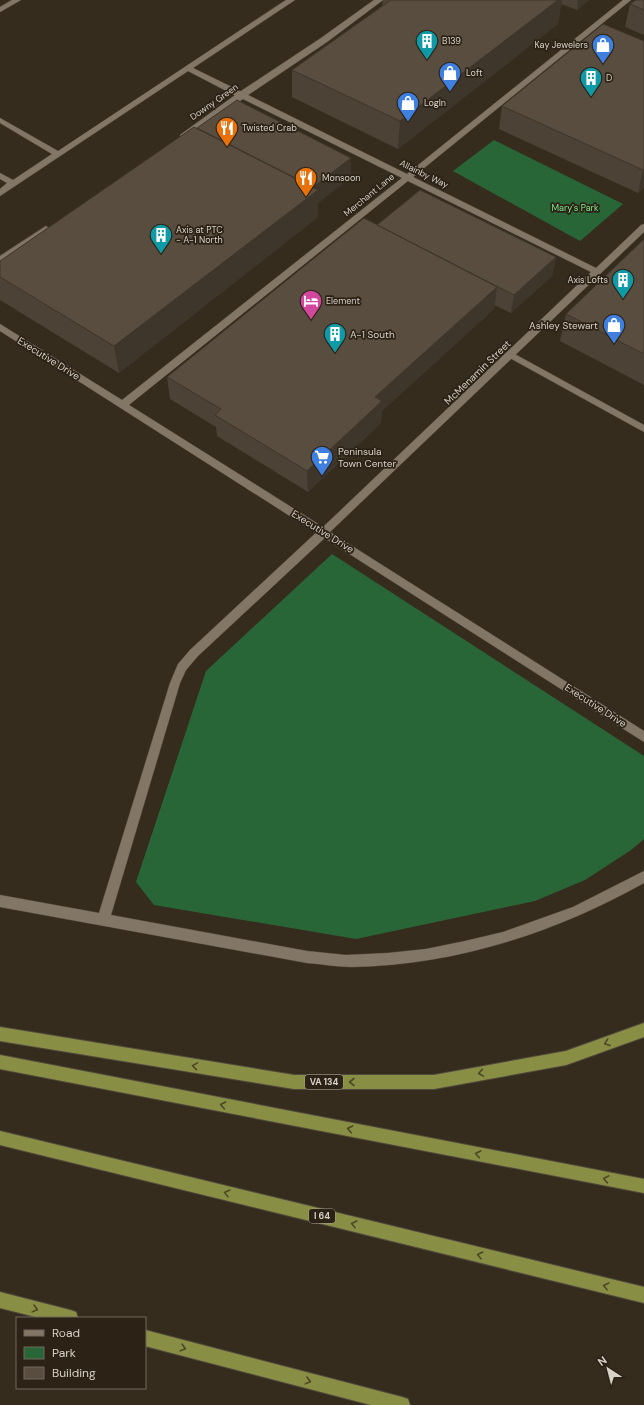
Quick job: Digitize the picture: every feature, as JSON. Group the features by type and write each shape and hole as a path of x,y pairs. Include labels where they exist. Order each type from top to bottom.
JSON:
{"highway":[{"name":"VA 134","path":"0,1034 294,1082 434,1082 566,1058 644,1030"},
{"path":"0,1062 644,1186"},
{"name":"I 64","path":"0,1138 644,1295"},
{"path":"0,1300 66,1317"},
{"path":"146,1338 402,1405"}],"street":[{"path":"0,10 17,0"},
{"path":"0,193 292,0"},
{"name":"Downy Green","path":"178,140 324,40 379,0"},
{"name":"Merchant Lane","path":"123,405 597,28 627,0"},
{"name":"Allainby Way","path":"188,68 598,272"},
{"path":"0,120 58,154"},
{"path":"0,176 13,183"},
{"path":"0,260 51,226"},
{"name":"McMenamin Street","path":"103,921 174,683 182,667 194,653 511,355 644,227"},
{"name":"Executive Drive","path":"0,327 644,736"},
{"path":"511,355 644,429"},
{"path":"0,901 307,957 352,961 403,958 460,948 517,933 575,911 624,889 644,877"}],"green space":[{"name":"Mary's Park","path":"494,140 623,204 580,241 453,171"},
{"path":"332,554 644,756 644,839 631,850 585,880 535,901 356,939 154,905 136,882 206,671"}],"building":[{"name":"B139","path":"391,0 558,0 400,121 292,70"},
{"path":"636,0 644,0 644,10 630,4"},
{"name":"D","path":"603,24 644,41 643,170 502,106"},
{"path":"237,100 351,158 313,187 197,128"},
{"name":"Axis at PTC - A-1 North","path":"194,127 318,190 114,346 0,277 0,261"},
{"path":"420,190 556,257 514,295 377,225"},
{"name":"A-1 South","path":"364,218 497,287 375,397 382,401 307,471 215,415 221,409 167,377"},
{"path":"644,239 644,354 566,314"}],"place":[{"name":"B139","path":"427,60"},
{"name":"Kay Jewelers","path":"603,64"},
{"name":"Loft","path":"450,92"},
{"name":"D","path":"591,98"},
{"name":"LogIn","path":"408,122"},
{"name":"Twisted Crab","path":"227,148"},
{"name":"Monsoon","path":"306,198"},
{"name":"Axis at PTC - A-1 North","path":"161,254"},
{"name":"Axis Lofts","path":"623,300"},
{"name":"Element","path":"311,320"},
{"name":"Ashley Stewart","path":"614,344"},
{"name":"A-1 South","path":"335,354"},
{"name":"Peninsula Town Center","path":"322,476"}]}
